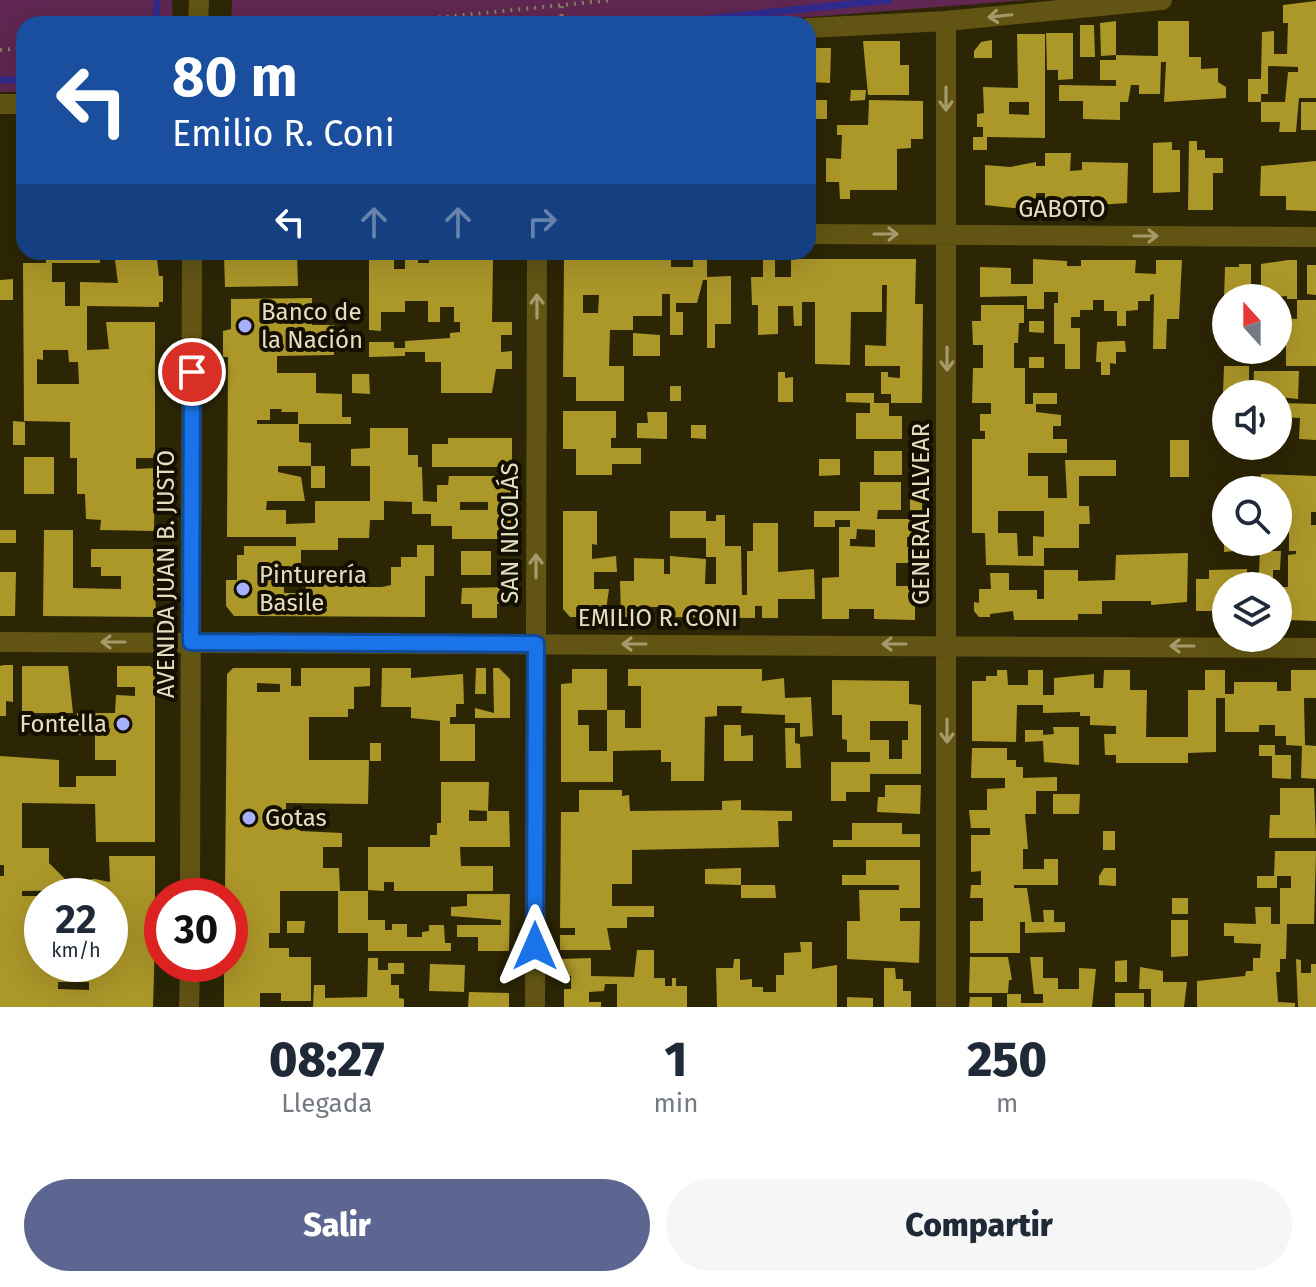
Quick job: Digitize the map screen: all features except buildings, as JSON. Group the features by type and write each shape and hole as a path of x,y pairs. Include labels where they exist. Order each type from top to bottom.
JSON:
{"street":[{"path":"816,28 946,21 1162,0"},
{"name":"GENERAL ALVEAR","path":"946,21 946,1007"},
{"name":"GABOTO","path":"816,234 1316,237"},
{"name":"AVENIDA JUAN B. JUSTO","path":"190,878 192,260"},
{"name":"SAN NICOLÁS","path":"535,1007 537,260"},
{"name":"EMILIO R. CONI","path":"0,642 1316,648"},
{"path":"189,1007 190,982"}],"path":[{"path":"454,16 612,0"},
{"path":"561,16 562,5"}],"shaded area":[{"path":"0,0 172,0 173,16 16,16 16,92 0,92"},
{"path":"232,0 1029,0 816,16 231,16"}],"waterway":[{"path":"156,16 157,0"},
{"path":"734,16 889,0"},
{"path":"0,80 16,80"}],"place":[{"name":"Banco de la Nación","path":"245,326"},
{"name":"Pinturería Basile","path":"243,589"},
{"name":"Fontella","path":"123,724"},
{"name":"Gotas","path":"249,818"}],"route":[{"path":"192,372 191,642 536,644 535,946"}]}
